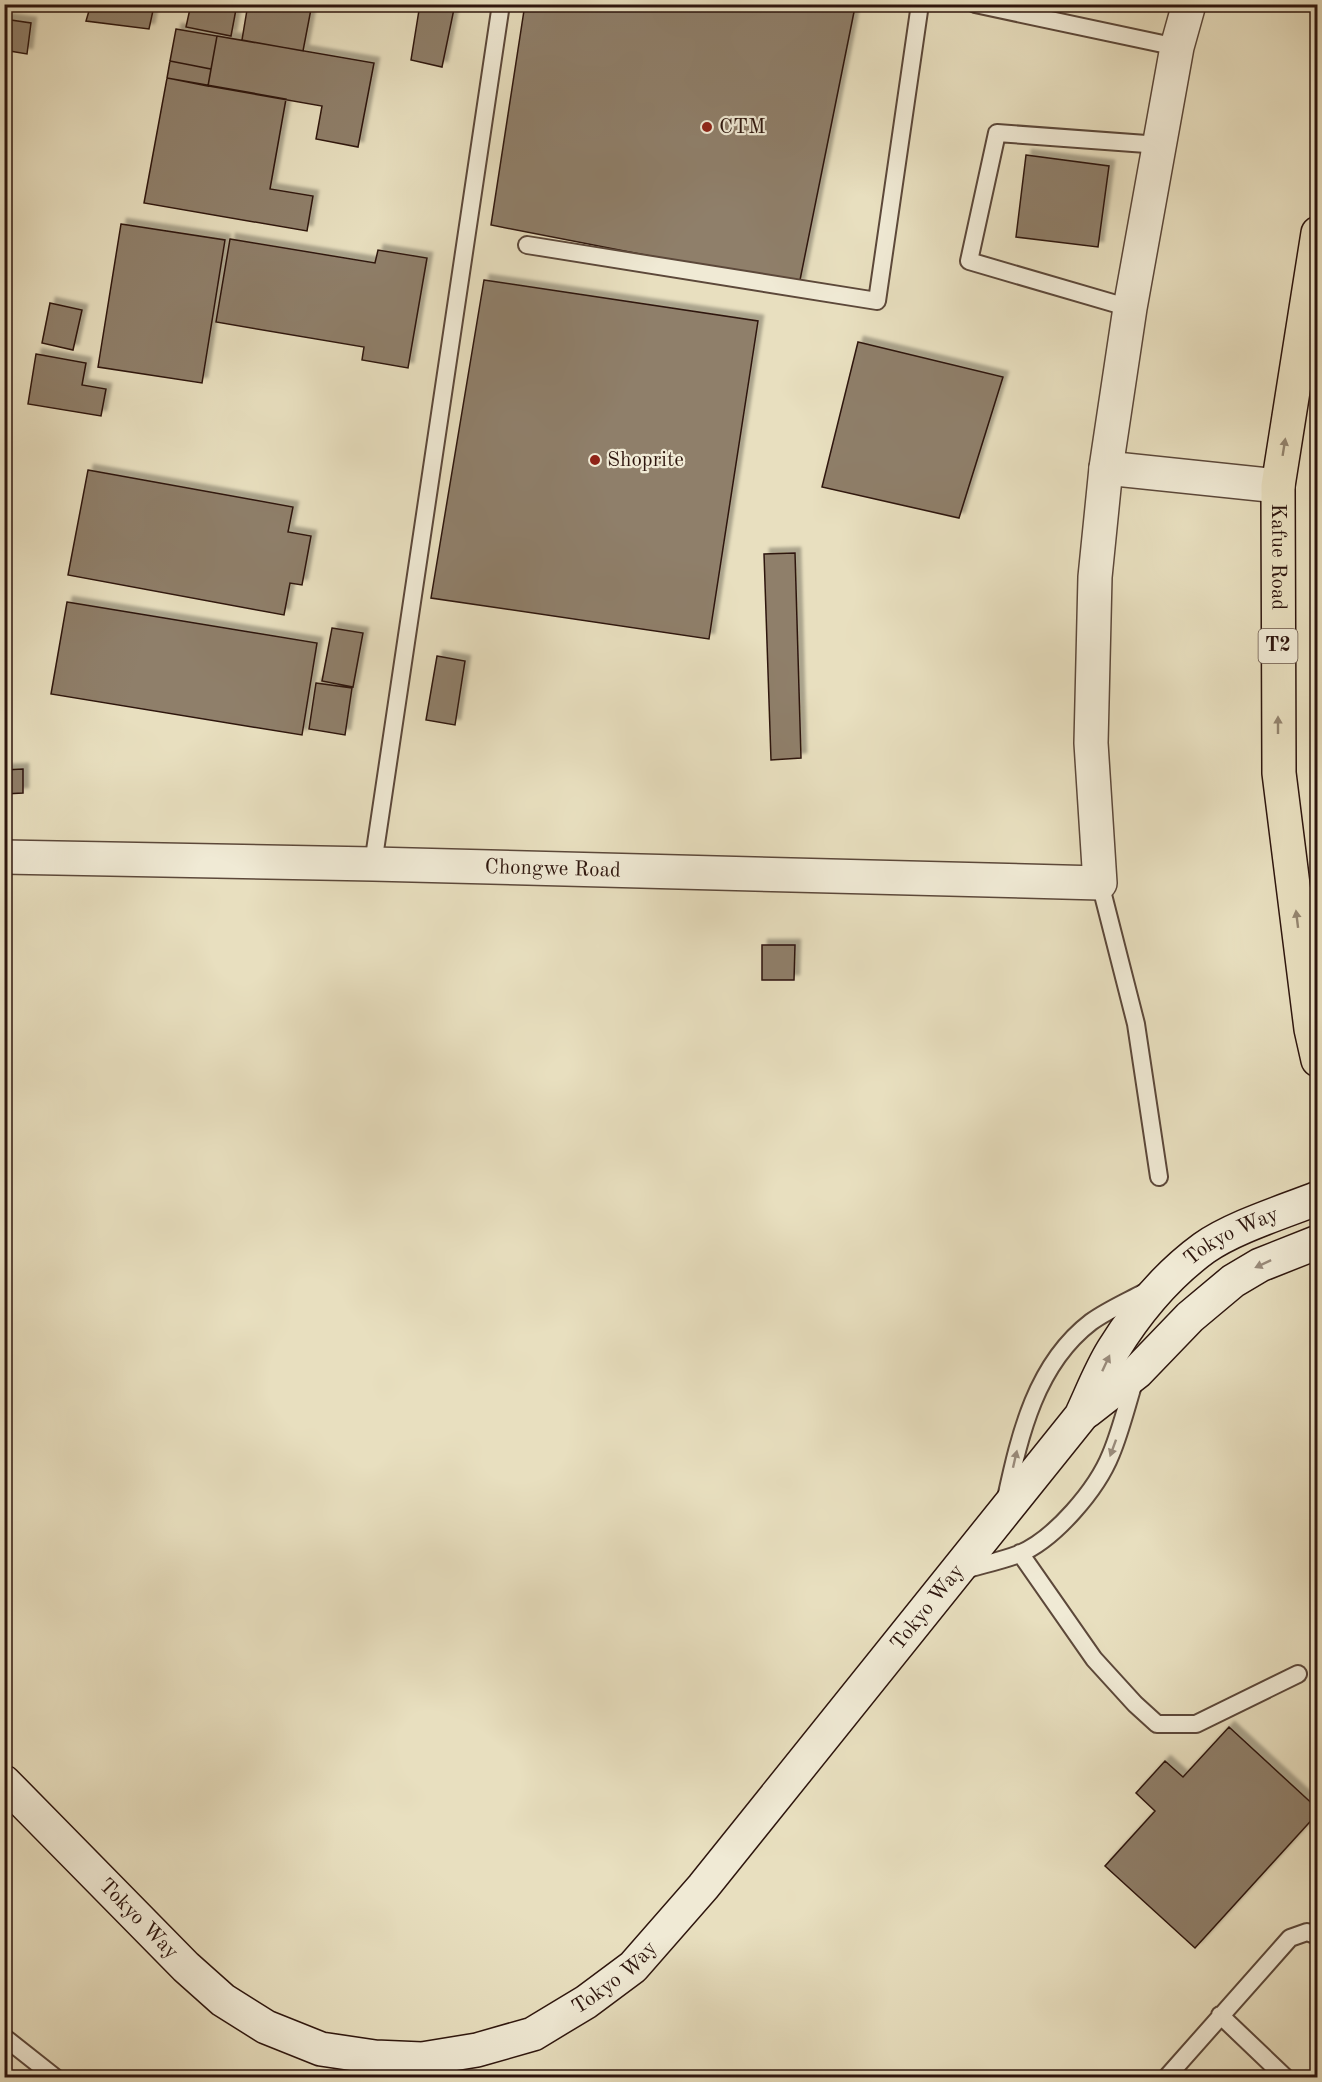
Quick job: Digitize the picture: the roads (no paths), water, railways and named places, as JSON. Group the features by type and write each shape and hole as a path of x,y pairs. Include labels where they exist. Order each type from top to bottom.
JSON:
{"main road":[{"name":"Kafue Road","path":"1317,233 1278,486 1279,773 1311,1029 1317,1060"}],"street":[{"path":"1100,883 1091,743 1095,577 1106,468 1130,308 1177,48 1189,4"},
{"path":"1106,468 1278,486"},
{"name":"Chongwe Road","path":"4,857 1100,883"},
{"name":"Tokyo Way","path":"4,1782 186,1967 223,2000 266,2027 321,2049 375,2056 420,2068 533,2034 586,2002 633,1967 703,1887 1081,1416 1112,1352 1128,1327 1166,1280 1206,1247 1249,1225 1317,1198"},
{"name":"Tokyo Way","path":"1081,1416 1137,1372 1190,1317 1233,1281 1260,1265 1317,1242"}],"lane":[{"path":"373,864 501,4"},
{"path":"527,245 877,301 920,4"},
{"path":"975,4 1177,48"},
{"path":"1130,308 969,261 997,133 1160,145"},
{"path":"1100,883 1136,1024 1159,1177"},
{"path":"1002,1516 1019,1439 1031,1406 1050,1368 1071,1341 1091,1322 1166,1280"},
{"path":"957,1572 1020,1554 1052,1533 1078,1506 1099,1477 1111,1454 1137,1372"},
{"path":"1020,1554 1094,1659 1157,1724 1196,1724 1298,1674"},
{"path":"1166,2078 1290,1938 1307,1932 1317,1936"},
{"path":"1220,2015 1286,2078"},
{"path":"4,2037 56,2078"}],"place":[{"name":"CTM","path":"707,127"},
{"name":"Shoprite","path":"595,460"}]}
